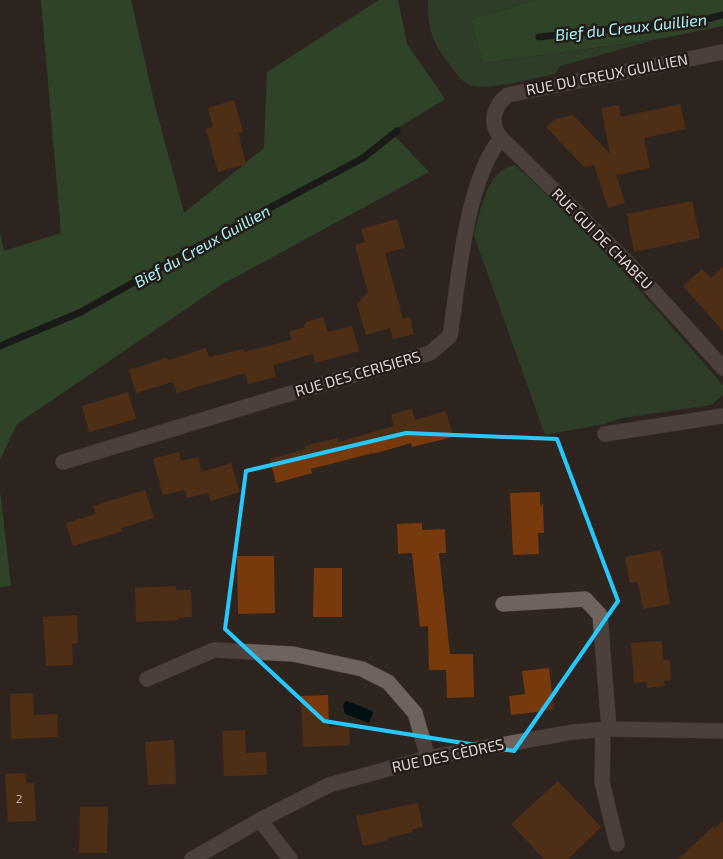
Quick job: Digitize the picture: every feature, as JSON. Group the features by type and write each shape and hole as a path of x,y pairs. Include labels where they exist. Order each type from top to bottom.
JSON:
{"street":[{"name":"RUE DU CREUX GUILLIEN","path":"501,138 493,123 500,100 508,95 723,52"},
{"name":"RUE GUI DE CHABEU","path":"501,138 630,265 723,368"},
{"name":"RUE DES CERISIERS","path":"63,462 430,353 450,336 466,231 482,171 492,150 501,138"},
{"path":"606,434 723,416"},
{"path":"503,604 585,599 600,616 606,729 602,782 618,844"},
{"path":"147,679 214,650 293,654 362,669 388,682 415,713 428,758"},
{"name":"RUE DES CÈDRES","path":"192,859 260,820 328,785 428,758 573,732 606,729 723,731"},
{"path":"260,820 290,859"}],"highlighted area":[{"path":"406,433 557,439 618,601 514,751 324,721 225,629 246,471"}],"green space":[{"path":"41,0 131,0 155,106 184,213 264,148 267,72 379,0 398,0 407,44 445,99 391,132 429,172 221,285 17,424 0,460 0,233 4,251 61,233"},
{"path":"428,0 538,0 471,19 483,63 655,40 560,66 555,74 497,86 475,86 468,84 459,77 437,46 430,26"},
{"path":"538,0 723,0 723,26 659,39 483,63 471,19"},
{"path":"515,165 557,204 618,266 723,385 723,395 711,405 622,418 604,424 545,435 474,235 482,204 491,183 505,168"},
{"path":"0,491 11,586 0,587"}],"shaded area":[{"path":"347,701 372,711 369,723 345,714 343,706"}],"building":[{"path":"234,100 243,132 238,133 246,164 218,172 206,129 213,127 208,108"},
{"path":"680,104 686,129 644,138 650,168 616,175 625,203 608,208 594,165 584,167 546,127 555,119 573,115 610,154 601,108 619,105 621,117"},
{"path":"692,201 700,238 634,252 627,214"},
{"path":"397,219 405,248 385,253 403,319 410,317 414,334 393,339 390,328 366,335 357,304 368,292 355,245 365,242 361,229"},
{"path":"723,267 723,331 683,286 702,269 711,278"},
{"path":"323,317 328,332 352,326 359,351 315,363 313,354 273,365 276,377 248,384 245,373 177,393 173,382 136,393 129,370 206,348 209,357 243,349 244,352 292,340 289,331 303,328 306,322"},
{"path":"128,392 136,419 89,432 82,406"},
{"path":"412,408 415,420 446,411 453,437 412,447 411,443 311,469 312,473 276,483 270,459 306,449 305,446 337,438 338,442 394,426 391,415"},
{"path":"179,452 181,461 198,457 202,472 231,463 240,492 211,501 208,493 187,498 185,490 163,495 153,459"},
{"path":"145,490 154,518 121,528 122,531 114,534 73,546 66,523 96,514 93,506"},
{"path":"540,492 540,505 543,504 544,533 538,533 539,554 513,555 510,493"},
{"path":"422,523 422,530 445,529 446,553 439,553 450,654 473,654 474,697 447,698 446,670 429,670 428,626 420,627 412,553 398,554 397,524"},
{"path":"661,550 670,604 643,609 638,582 630,583 625,557"},
{"path":"237,556 274,556 275,613 238,614"},
{"path":"314,568 342,568 342,617 313,617"},
{"path":"176,586 176,590 191,590 192,617 178,618 178,620 136,622 135,588"},
{"path":"77,615 78,643 72,644 73,665 46,666 43,617"},
{"path":"662,641 663,660 670,660 671,680 664,681 665,686 647,688 647,682 634,683 631,643"},
{"path":"549,668 554,710 511,715 509,696 525,694 522,671"},
{"path":"33,693 34,715 57,714 58,737 11,739 10,694"},
{"path":"328,695 329,727 349,726 350,745 303,747 301,696"},
{"path":"245,730 246,753 266,752 267,775 224,776 222,731"},
{"path":"174,740 176,784 148,785 145,742"},
{"path":"25,773 26,783 34,783 36,821 8,822 5,774"},
{"path":"558,781 601,827 568,859 544,859 511,824"},
{"path":"418,803 423,827 412,829 413,832 388,838 389,840 363,846 356,816"},
{"path":"80,807 108,807 107,853 79,853"},
{"path":"723,821 723,859 679,859 713,826 715,828"}],"waterway":[{"name":"Bief du Creux Guillien","path":"539,37 639,26 691,23 723,15"},
{"name":"Bief du Creux Guillien","path":"0,346 81,312 191,250 363,158 397,131"}]}
